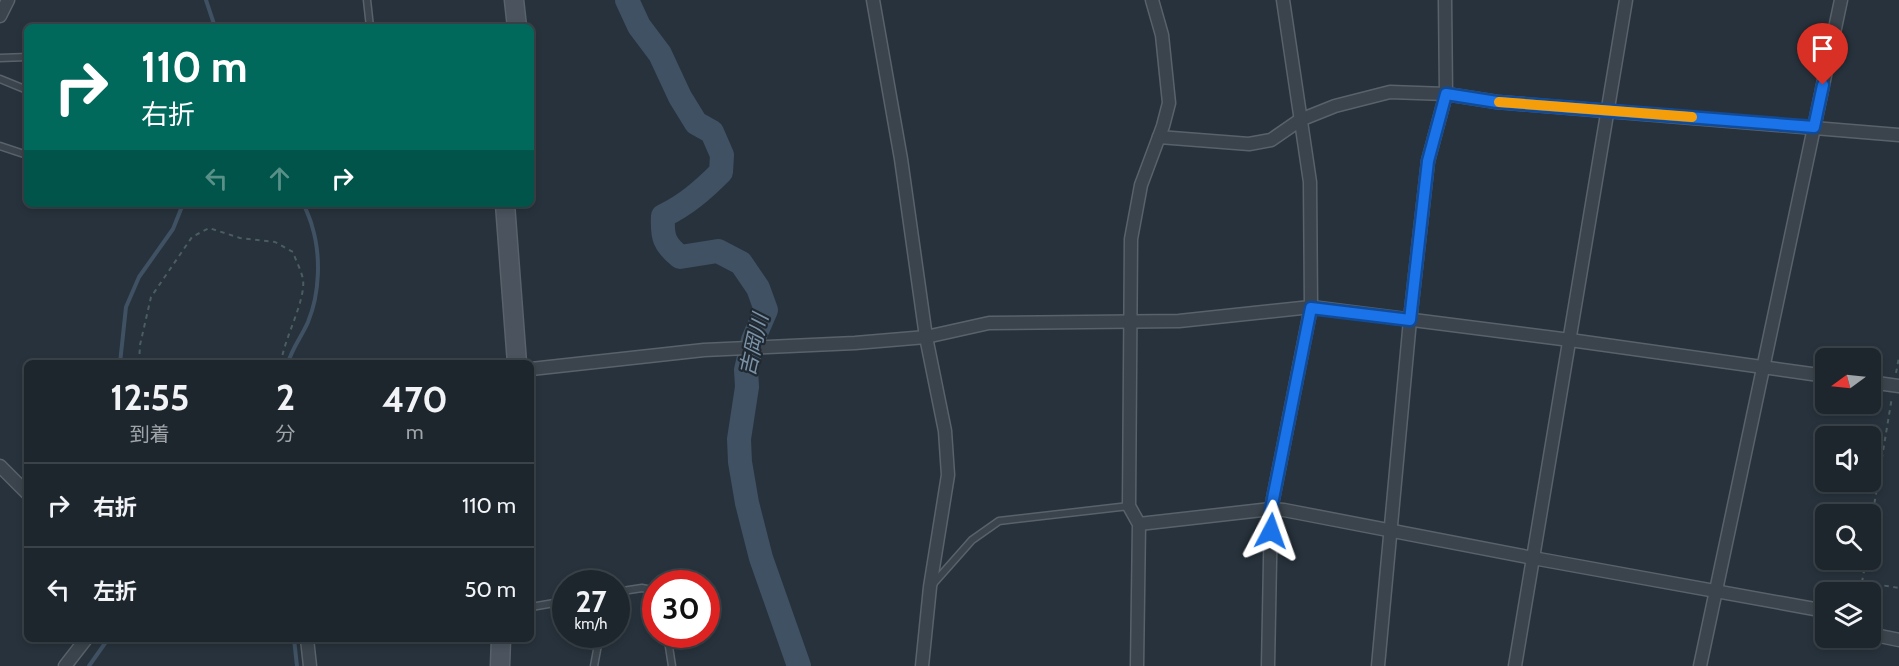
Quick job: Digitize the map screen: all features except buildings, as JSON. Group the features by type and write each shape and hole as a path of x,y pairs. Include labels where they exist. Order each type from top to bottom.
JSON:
{"street":[{"path":"0,16 8,0"},
{"path":"514,0 517,24"},
{"path":"873,0 901,159 926,337 945,431 948,475 930,587 922,666"},
{"path":"1137,666 1139,524 1129,506 1131,239 1141,185 1159,137 1168,103 1162,35 1152,0"},
{"path":"1268,666 1271,509 1311,308 1310,182 1283,0"},
{"path":"1378,666 1410,320 1428,161 1446,94 1446,0"},
{"path":"1515,666 1626,0"},
{"path":"1700,666 1841,0"},
{"path":"1159,137 1249,144 1271,140 1300,120 1335,106 1390,92 1446,94 1497,102 1899,135"},
{"path":"505,207 517,360"},
{"path":"534,369 704,350 855,343 926,337 989,323 1179,321 1311,308 1570,340 1815,374"},
{"path":"1881,384 1896,386"},
{"path":"0,465 24,491"},
{"path":"1139,524 1271,509 1815,609"},
{"path":"1881,636 1899,640"},
{"path":"65,666 84,642"},
{"path":"307,642 310,666"},
{"path":"500,666 501,642"}],"lane":[{"path":"367,0 370,24"},
{"path":"0,58 24,57"},
{"path":"0,79 24,89"},
{"path":"0,146 24,154"},
{"path":"930,587 972,540 999,521 1129,506"},
{"path":"534,606 552,603"},
{"path":"594,666 597,648"},
{"path":"670,648 672,666"}],"path":[{"path":"139,360 140,345 151,297 192,237 209,228 240,238 275,242 293,252 303,281 297,310 283,348 281,360"},
{"path":"1875,504 1899,357"},
{"path":"1864,570 1862,582 1899,588"}],"waterway":[{"path":"206,0 214,24"},
{"name":"吉岡川","path":"627,0 639,26 660,54 680,97 696,123 712,132 722,155 721,172 694,197 663,216 665,240 680,257 718,251 741,263 758,288 766,310 753,340 746,370 747,387 739,439 740,462 747,503 761,558 799,666"},
{"path":"120,360 126,307 139,277 173,229 182,207"},
{"path":"289,360 308,322 317,287 317,249 305,207"},
{"path":"89,666 106,642"},
{"path":"294,642 297,666"}],"slow traffic":[{"path":"1499,102 1692,117"}],"route":[{"path":"1271,531 1271,509 1311,308 1410,320 1428,161 1446,94 1497,102 1814,127 1823,85"}]}
